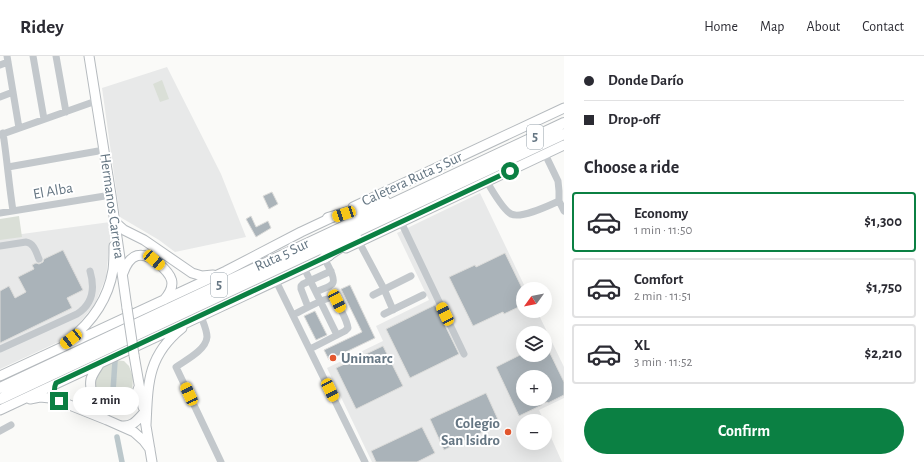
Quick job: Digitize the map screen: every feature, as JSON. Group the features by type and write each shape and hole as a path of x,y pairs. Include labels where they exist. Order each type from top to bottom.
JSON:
{"highway":[{"name":"Ruta 5 Sur","path":"0,388 564,123"},
{"name":"Ruta 5 Sur","path":"0,399 564,134"},
{"path":"328,218 383,202 438,182"},
{"path":"324,258 394,213"}],"main road":[{"name":"Hermanos Carrera","path":"89,56 134,356 146,426"},
{"name":"Caletera Ruta 5 Sur","path":"0,376 218,275 328,218 564,108"},
{"path":"0,410 564,145"},
{"path":"115,222 124,230 144,240 192,273 206,276 218,275"},
{"path":"56,350 84,327 96,313 103,301 113,270 115,222"},
{"path":"118,246 125,240 135,236"},
{"path":"122,275 126,265 134,258 142,255 150,257 166,270 171,277 171,290 164,300"},
{"path":"152,462 146,426 148,387 151,372 157,358 171,338 183,327 198,317"},
{"path":"101,362 93,374 91,385 93,395 101,405 109,408 125,405 133,400 139,387"},
{"path":"56,383 55,394 59,401"},
{"path":"15,402 40,397 59,401 134,432 140,436 150,449"},
{"path":"120,426 132,424 144,413"}],"street":[{"path":"33,56 44,120"},
{"path":"56,56 66,112"},
{"path":"0,65 8,59 20,128"},
{"path":"0,97 13,92"},
{"path":"13,211 8,181 8,167 2,134 96,101"},
{"path":"8,167 104,150"},
{"path":"545,154 558,181 559,202 564,212"},
{"path":"487,182 506,210 512,214 522,215 559,202"},
{"name":"El Alba","path":"0,213 111,195"},
{"path":"401,222 464,354"},
{"path":"0,246 26,242 30,243 39,259"},
{"path":"359,242 393,310"},
{"path":"316,292 331,286 334,282 334,278 324,258"},
{"path":"304,268 337,335"},
{"path":"308,307 301,286 310,280 331,271"},
{"path":"0,349 77,314 82,310 88,303 92,291 93,284 90,272"},
{"path":"373,295 410,276"},
{"path":"276,281 366,462"},
{"path":"384,314 423,295"},
{"path":"293,315 330,297 337,301 347,322 348,328 345,332 310,349"},
{"path":"198,317 206,330 207,338 205,344 200,350 176,367 221,462"},
{"path":"0,430 11,425"}],"shaded area":[{"path":"167,67 221,174 246,237 175,252 159,240 120,217 102,88"},
{"path":"162,80 169,99 160,102 153,84"},
{"path":"480,193 523,282 516,282 516,318 540,318 544,326 516,326 516,362 552,362 552,342 564,367 564,398 552,404 552,370 516,370 516,406 547,406 539,410 541,414 516,414 516,450 552,450 552,440 562,462 372,462 327,368 383,341 376,326 429,300 397,233"},
{"path":"19,216 22,237 0,240 0,219"},
{"path":"110,222 111,231 106,277 95,304 67,338 0,369 0,237"},
{"path":"114,360 124,361 129,366 133,377 132,394 123,405 104,404 93,386 100,370"}],"building":[{"path":"272,192 278,204 269,209 263,196"},
{"path":"251,216 256,227 268,221 271,228 256,237 246,219"},
{"path":"63,250 83,290 67,298 72,308 0,343 0,291 9,286 15,298 26,292 18,277 34,269 32,265 36,263 39,264 43,262 44,259"},
{"path":"505,253 519,282 516,282 516,308 504,314 503,312 473,326 449,277 475,265 476,267"},
{"path":"350,285 375,338 329,360 324,350 362,332 341,289"},
{"path":"435,305 459,354 410,378 386,329"},
{"path":"315,311 327,335 316,340 304,316"},
{"path":"383,346 403,386 356,409 336,368"},
{"path":"516,357 516,362 552,362 552,357 564,382 564,395 552,401 552,370 516,370 516,406 540,406 523,414 518,414 496,367"},
{"path":"486,393 500,424 444,450 430,419"},
{"path":"422,427 435,453 417,462 376,462 371,451"}],"waterway":[{"path":"112,406 115,361"},
{"path":"117,437 122,462"}],"place":[{"name":"Unimarc","path":"333,358"},
{"name":"Colegio San Isidro","path":"508,432"}],"route":[{"path":"59,401 56,397 54,389 56,383 510,171"}]}
